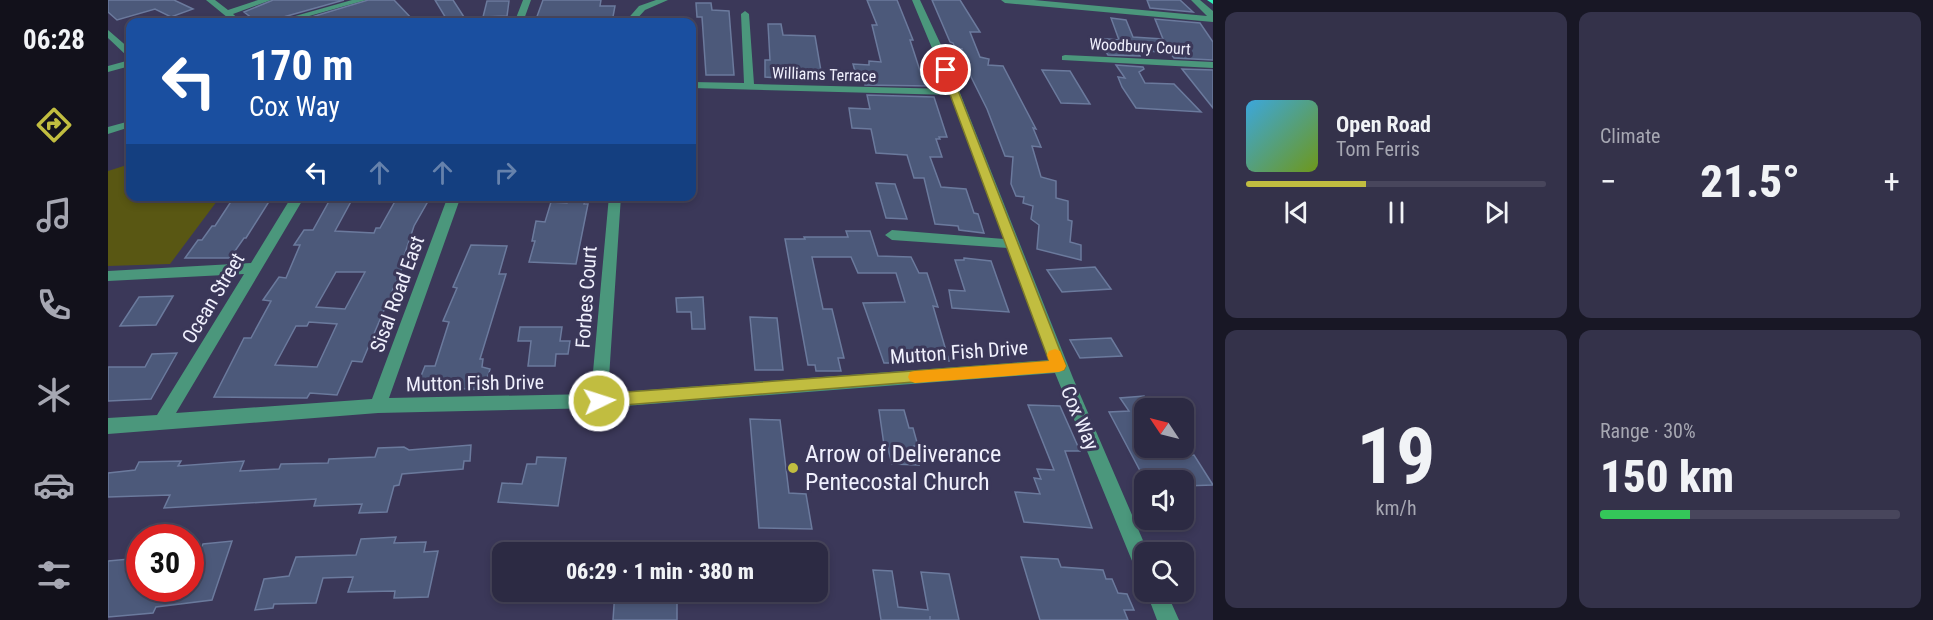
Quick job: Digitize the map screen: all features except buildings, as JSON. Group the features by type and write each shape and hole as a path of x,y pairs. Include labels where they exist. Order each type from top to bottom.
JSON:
{"street":[{"path":"210,0 233,18"},
{"path":"226,13 267,0"},
{"path":"294,18 362,0"},
{"path":"520,18 527,0"},
{"path":"633,18 642,9 664,0"},
{"name":"Cox Way","path":"916,0 955,92 1059,366 1134,544"},
{"path":"1005,0 1213,18"},
{"path":"1195,0 1213,18"},
{"path":"745,14 749,86"},
{"path":"108,33 126,50"},
{"name":"Woodbury Court","path":"1065,58 1213,65"},
{"path":"108,69 126,64"},
{"name":"Williams Terrace","path":"696,85 955,92"},
{"path":"108,131 126,125"},
{"name":"Ocean Street","path":"162,422 296,201"},
{"name":"Sisal Road East","path":"378,406 453,201"},
{"name":"Forbes Court","path":"599,401 615,201"},
{"path":"892,236 1013,244"},
{"path":"108,276 256,268"},
{"name":"Mutton Fish Drive","path":"108,426 378,406 599,401 1059,366"},
{"path":"1161,602 1168,620"}],"shaded area":[{"path":"126,165 126,201 217,201 170,264 108,266 108,171"}],"slow traffic":[{"path":"915,377 1059,366 1055,355"}],"place":[{"name":"Arrow of Deliverance Pentecostal Church","path":"793,468"}],"route":[{"path":"599,401 1059,366 946,70"}]}
